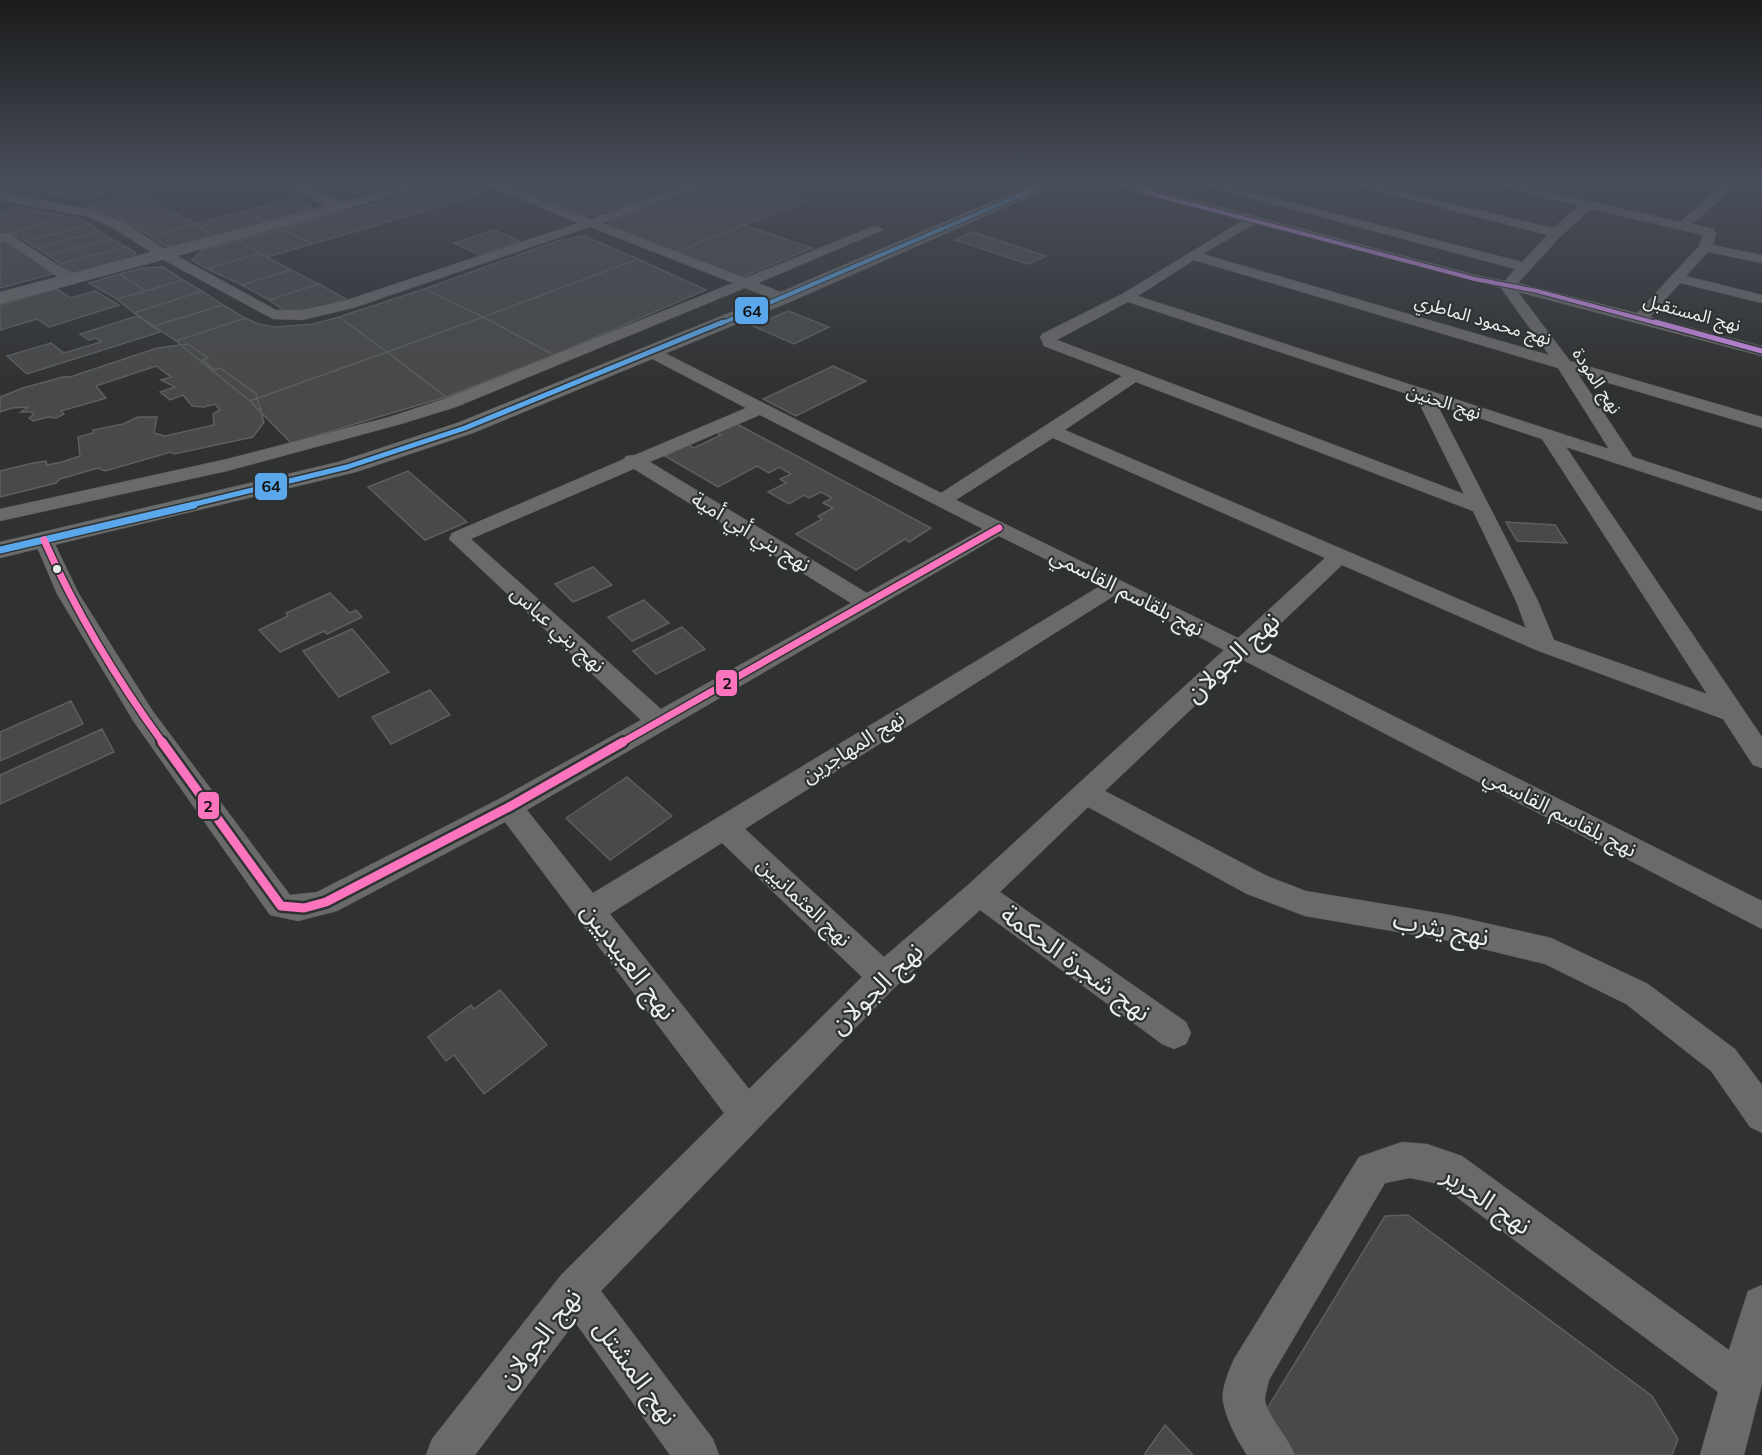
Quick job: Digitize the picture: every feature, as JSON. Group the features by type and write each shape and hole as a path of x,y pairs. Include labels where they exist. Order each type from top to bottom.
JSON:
{"main road":[{"path":"0,550 347,467 465,428 892,251"}],"street":[{"path":"29,251 70,279"},
{"path":"159,251 273,314 292,316 348,304 505,251"},
{"path":"0,298 180,251"},
{"path":"659,251 783,298"},
{"path":"0,515 165,479 395,421 450,403 827,251"},
{"path":"1199,251 1127,297 1048,337 1048,340 1481,507"},
{"name":"نهج المستقبل","path":"1366,251 1475,279 1510,291 1640,319 1762,351"},
{"path":"1461,251 1523,267"},
{"path":"1510,291 1523,267 1538,251"},
{"path":"1640,319 1701,251"},
{"path":"1724,251 1762,259"},
{"name":"نهج محمود الماطري","path":"1192,255 1762,423"},
{"path":"1675,278 1762,299"},
{"name":"نهج المودة","path":"1510,291 1563,363 1625,459"},
{"name":"نهج الحنين","path":"1127,297 1762,505"},
{"name":"نهج بلقاسم القاسمي","path":"651,352 942,501 1116,585 1762,916"},
{"path":"942,501 1135,375"},
{"path":"1423,394 1527,601 1544,645"},
{"path":"633,460 760,408"},
{"path":"1052,431 1544,645 1732,713"},
{"path":"1550,437 1762,758"},
{"name":"نهج بني عباس","path":"633,460 459,537 459,539 658,721"},
{"name":"نهج بني أبي أمية","path":"633,460 869,604"},
{"path":"1741,498 1762,523"},
{"path":"44,540 68,594 143,716 281,906 308,909 326,902 509,807 999,528"},
{"name":"نهج الجولان","path":"448,1455 575,1289 747,1115 884,977 979,893 1339,556"},
{"name":"نهج المهاجرين","path":"591,910 1116,585"},
{"name":"نهج يثرب","path":"1085,793 1257,885 1305,903 1450,928 1551,952 1637,994 1723,1060 1762,1115"},
{"name":"نهج العبيديين","path":"509,807 591,910 747,1115"},
{"name":"نهج العثمانيين","path":"724,827 884,977"},
{"name":"نهج شجرة الحكمة","path":"979,893 1174,1033"},
{"name":"نهج الحرير","path":"1274,1455 1255,1429 1244,1400 1249,1374 1372,1170 1393,1160 1419,1159 1449,1169 1740,1383"},
{"name":"نهج المشتل","path":"575,1289 697,1455"},
{"path":"1722,1455 1762,1305"}],"building":[{"path":"0,251 20,251 56,273 0,288"},
{"path":"41,251 64,251 48,255"},
{"path":"64,251 111,251 60,264 48,255"},
{"path":"111,251 132,251 136,253 132,259 75,275 60,264"},
{"path":"201,251 256,251 260,253 207,269 192,260"},
{"path":"256,251 288,251 267,257"},
{"path":"471,251 491,251 480,255"},
{"path":"530,251 619,251 638,259 483,317 424,289"},
{"path":"679,251 805,251 740,278 676,252"},
{"path":"988,251 1030,251 1046,256 1028,264"},
{"path":"260,253 291,270 242,285 207,269"},
{"path":"638,259 706,290 554,355 483,317"},
{"path":"163,267 183,280 146,291 120,274 142,268"},
{"path":"291,270 319,284 269,300 242,285"},
{"path":"120,274 146,291 117,299 89,283"},
{"path":"183,280 202,291 134,313 117,299"},
{"path":"319,284 346,299 314,310 285,311 269,300"},
{"path":"56,289 71,298 95,291 119,305 49,327 37,319 0,330 0,305"},
{"path":"424,289 483,317 387,352 339,317"},
{"path":"202,291 223,305 154,326 134,313"},
{"path":"223,305 245,318 176,341 154,326"},
{"path":"788,311 829,327 794,344 753,326"},
{"path":"137,316 160,332 27,374 7,356 51,343 64,353 101,342 96,338 89,340 80,334"},
{"path":"339,317 387,352 250,401 176,341 245,318 258,324 276,327 313,324"},
{"path":"483,317 554,355 446,397 387,352"},
{"path":"188,344 208,358 203,360 214,370 220,368 256,394 264,422 253,437 174,454 171,452 105,471 98,468 60,479 56,483 0,497 0,471 46,461 47,465 80,456 78,437 93,433 93,430 123,424 138,417 157,417 154,433 165,436 214,425 213,414 220,410 215,404 204,407 192,406 183,395 170,400 160,392 175,387 161,380 171,377 156,366 96,386 106,398 61,411 64,414 56,418 48,417 33,421 29,418 34,414 21,412 28,407 12,408 0,412 0,397 23,388 70,377 157,348"},
{"path":"387,352 446,397 291,443 250,401"},
{"path":"833,366 866,381 796,416 763,399"},
{"path":"735,423 931,528 909,542 905,539 856,570 796,534 822,519 818,516 833,508 823,503 832,498 821,492 809,498 804,495 789,504 768,492 786,483 780,479 791,474 779,467 769,473 757,466 718,487 665,456 687,444 694,448 721,435 716,432"},
{"path":"408,471 467,522 425,540 368,487"},
{"path":"1506,522 1555,525 1567,543 1517,541"},
{"path":"593,567 612,585 573,602 555,584"},
{"path":"330,593 350,613 356,610 362,617 327,634 324,631 280,652 259,630 288,616 286,613"},
{"path":"644,600 669,623 632,641 608,617"},
{"path":"682,627 705,649 656,674 633,651"},
{"path":"352,629 389,672 339,697 303,651"},
{"path":"430,690 450,715 391,744 372,717"},
{"path":"71,701 83,724 0,761 0,732"},
{"path":"102,729 114,752 0,804 0,775"},
{"path":"627,777 672,816 610,860 566,818"},
{"path":"500,990 547,1045 484,1094 454,1055 446,1061 428,1037 471,1005 474,1009"},
{"path":"1408,1215 1652,1396 1678,1439 1672,1455 1281,1455 1265,1412 1385,1216"},
{"path":"1165,1425 1193,1455 1144,1455"}],"transit line":[{"name":"64","path":"0,550 347,467 465,428 892,251"},
{"path":"1368,251 1475,279 1537,291 1762,351"},
{"name":"2","path":"44,540 68,594 143,716 281,906 298,908 326,902 509,807 999,528"}]}
